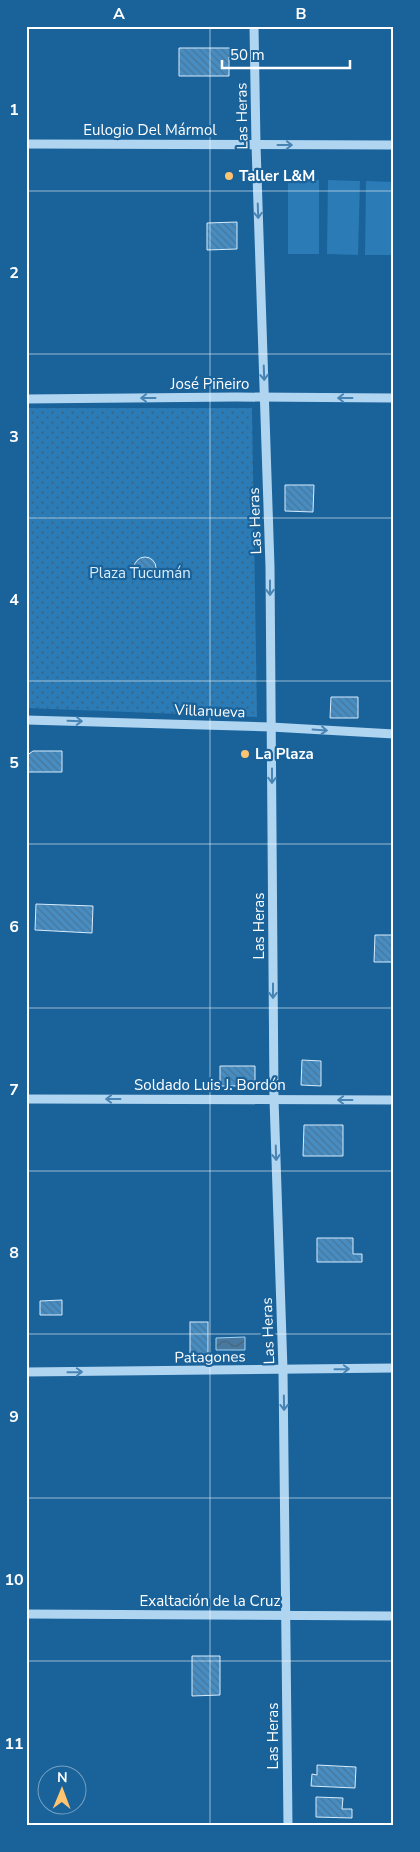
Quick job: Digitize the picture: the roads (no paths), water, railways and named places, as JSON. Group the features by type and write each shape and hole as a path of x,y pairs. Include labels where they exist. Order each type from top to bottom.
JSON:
{"street":[{"name":"Las Heras","path":"254,26 270,567 274,1099 283,1370 288,1826"},
{"name":"Eulogio Del Mármol","path":"26,144 394,145"},
{"name":"José Piñeiro","path":"26,399 394,398"},
{"name":"Villanueva","path":"26,720 272,727 394,734"},
{"name":"Soldado Luis J. Bordón","path":"26,1099 394,1100"},
{"name":"Patagones","path":"26,1372 394,1368"},
{"name":"Exaltación de la Cruz","path":"26,1614 394,1616"}],"water":[{"path":"245,1337 245,1350 216,1350 216,1338"}],"place":[{"name":"Taller L&M","path":"229,176"},
{"name":"La Plaza","path":"245,754"}],"park label":[{"name":"Plaza Tucumán","path":"140,573"}]}
